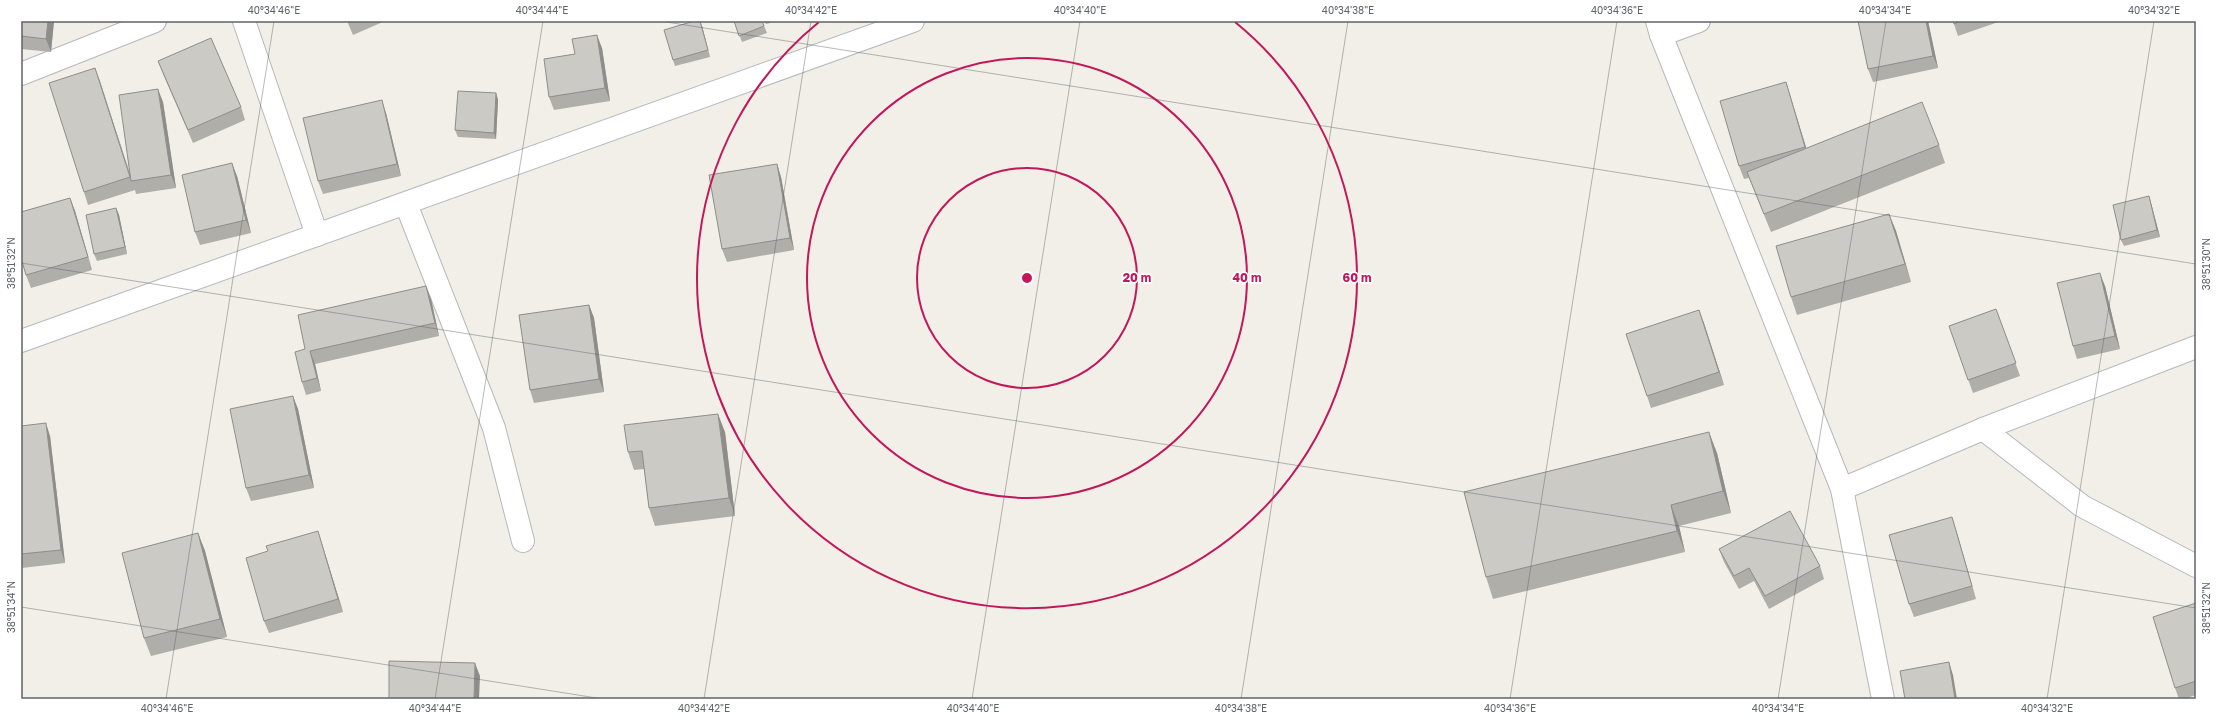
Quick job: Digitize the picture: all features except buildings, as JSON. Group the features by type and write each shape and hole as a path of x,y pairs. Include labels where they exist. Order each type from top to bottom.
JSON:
{"street":[{"path":"21,74 155,21"},
{"path":"244,21 318,236"},
{"path":"21,341 318,236 913,21"},
{"path":"1700,21 1659,28 1842,489 1883,699"},
{"path":"406,204 494,428 524,541"},
{"path":"1842,489 1984,430 2196,347"},
{"path":"1984,430 2082,506 2196,566"}]}
